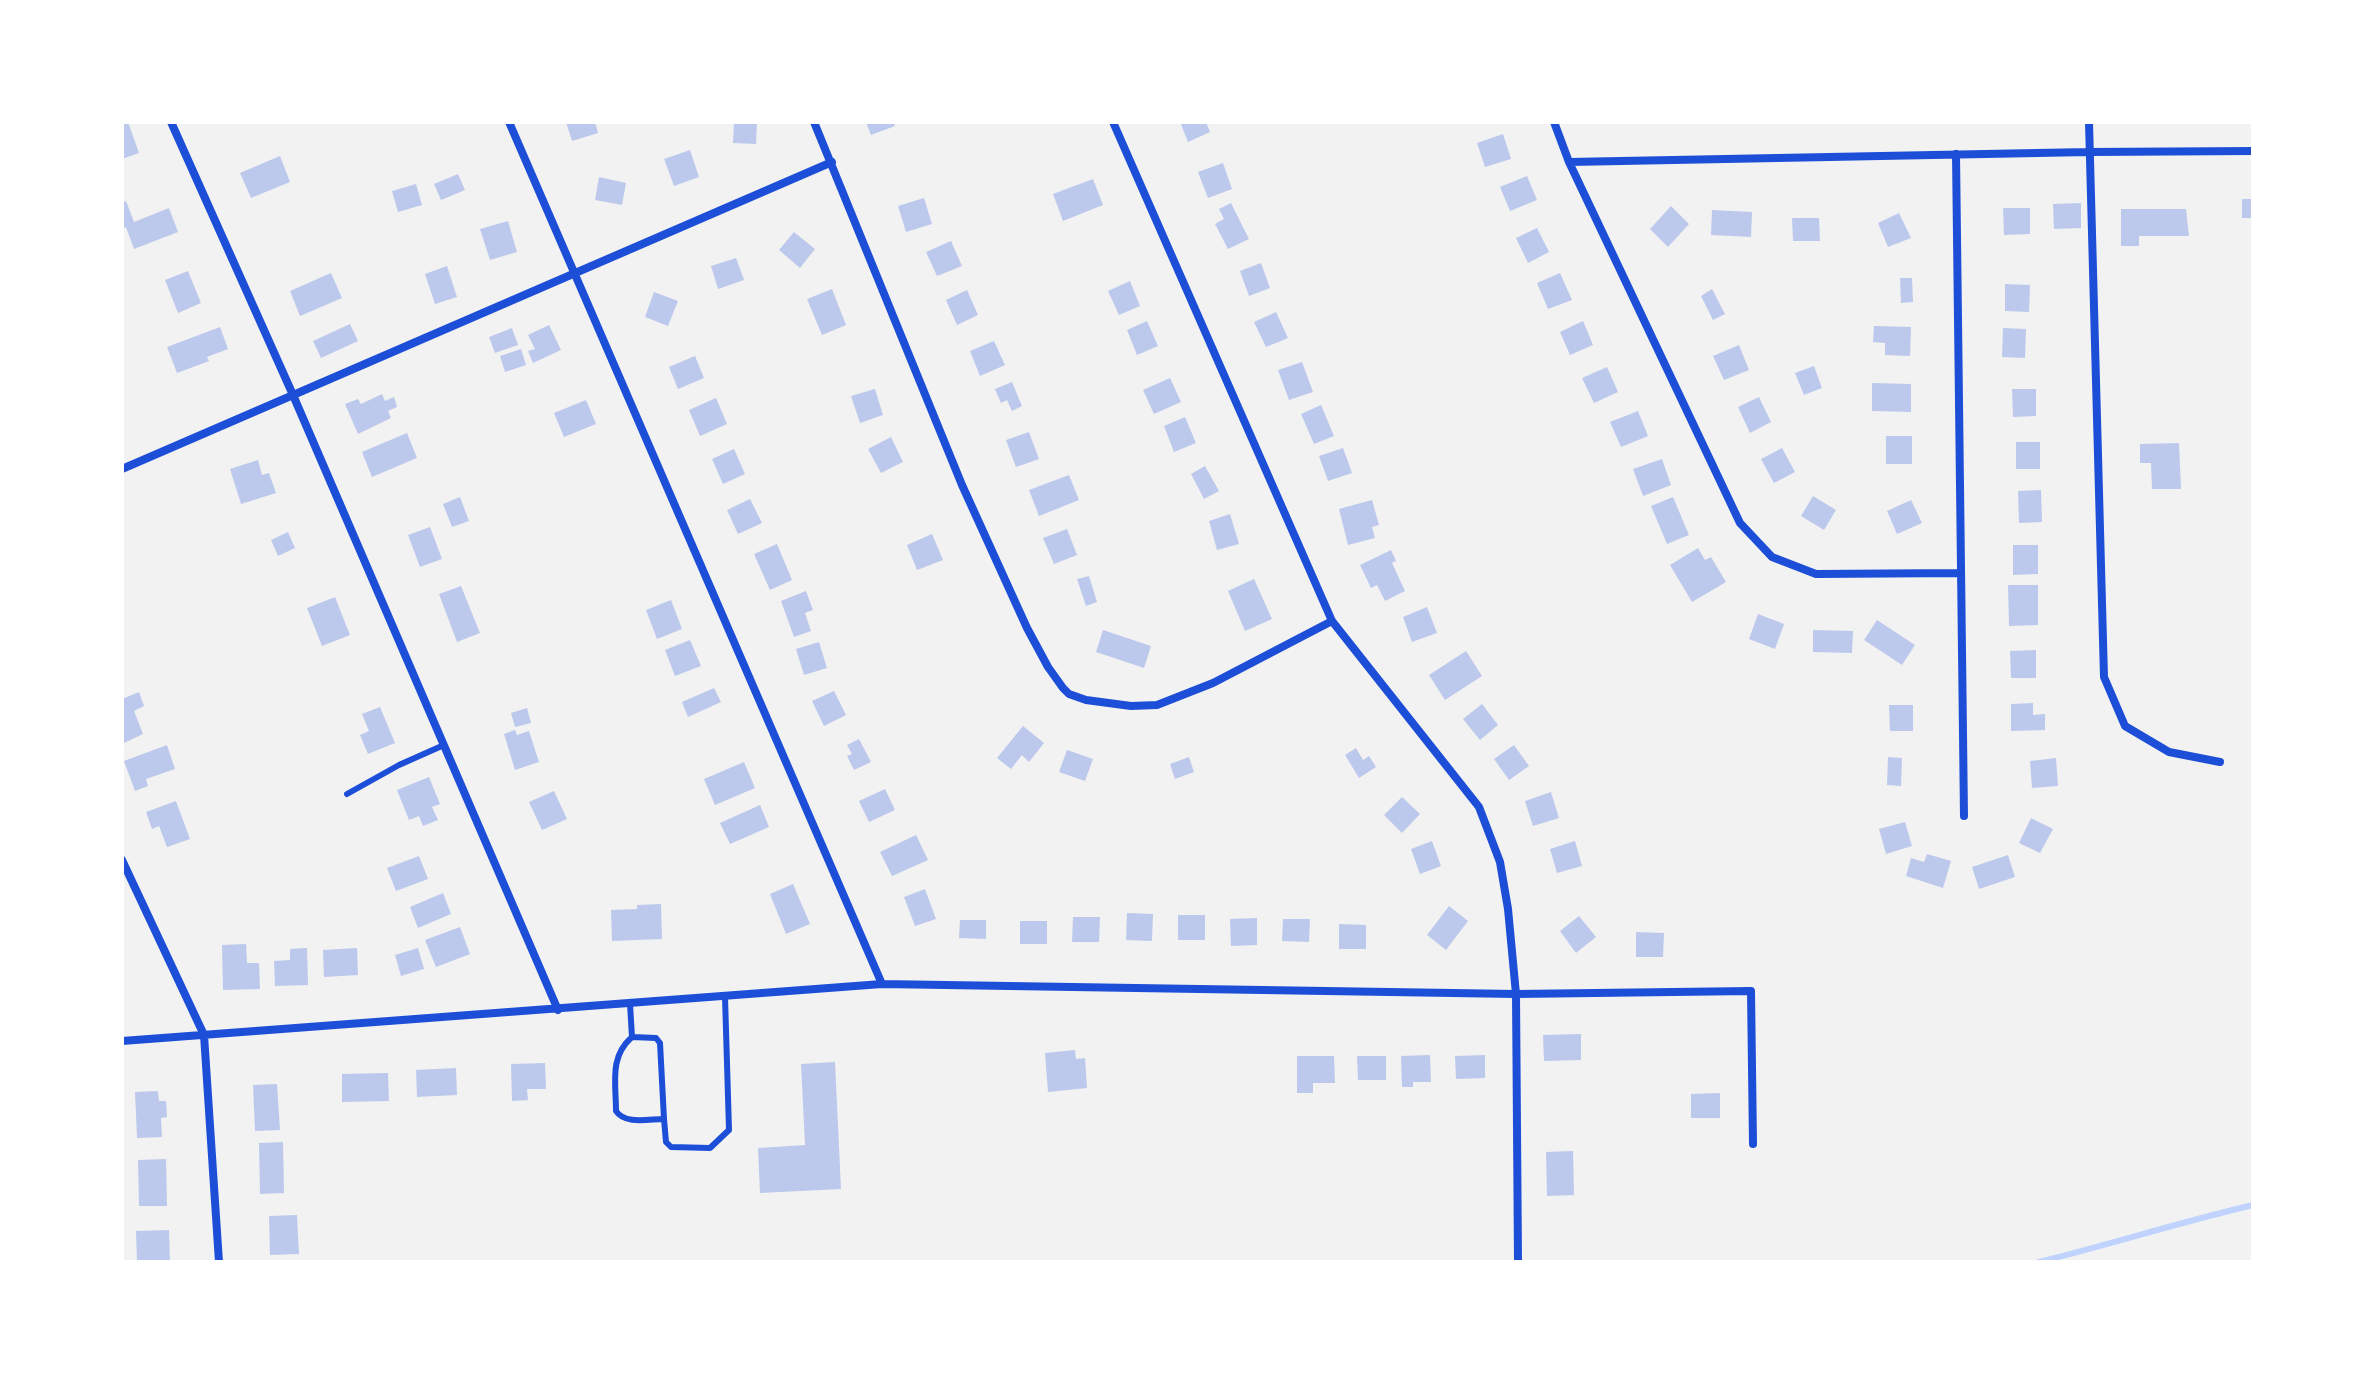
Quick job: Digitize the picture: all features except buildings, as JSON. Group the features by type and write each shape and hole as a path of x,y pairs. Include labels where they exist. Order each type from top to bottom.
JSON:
{"street":[{"path":"171,122 293,395 558,1010"},
{"path":"509,122 882,984"},
{"path":"814,122 962,485 1027,628 1048,667 1069,694 1086,700 1131,706 1157,705 1213,683 1332,621"},
{"path":"1113,122 1332,621 1479,807 1500,862 1516,994 1518,1262"},
{"path":"1554,122 1569,162 1740,523 1772,557 1816,574 1960,573"},
{"path":"2089,122 2104,677 2125,726 2169,752 2220,762"},
{"path":"1569,162 2253,151"},
{"path":"1956,154 1964,816"},
{"path":"122,469 832,162"},
{"path":"122,860 204,1035 219,1262"},
{"path":"122,1041 882,984 1516,994 1751,991 1753,1144"}],"lane":[{"path":"347,794 399,765 444,745"},
{"path":"664,1119 626,1119 616,1111 617,1056 620,1048 632,1037 656,1038 660,1043 666,1142 671,1147 710,1148 729,1130 725,997"},
{"path":"630,1004 632,1037"}],"waterway":[{"path":"2039,1262 2253,1205"}]}
